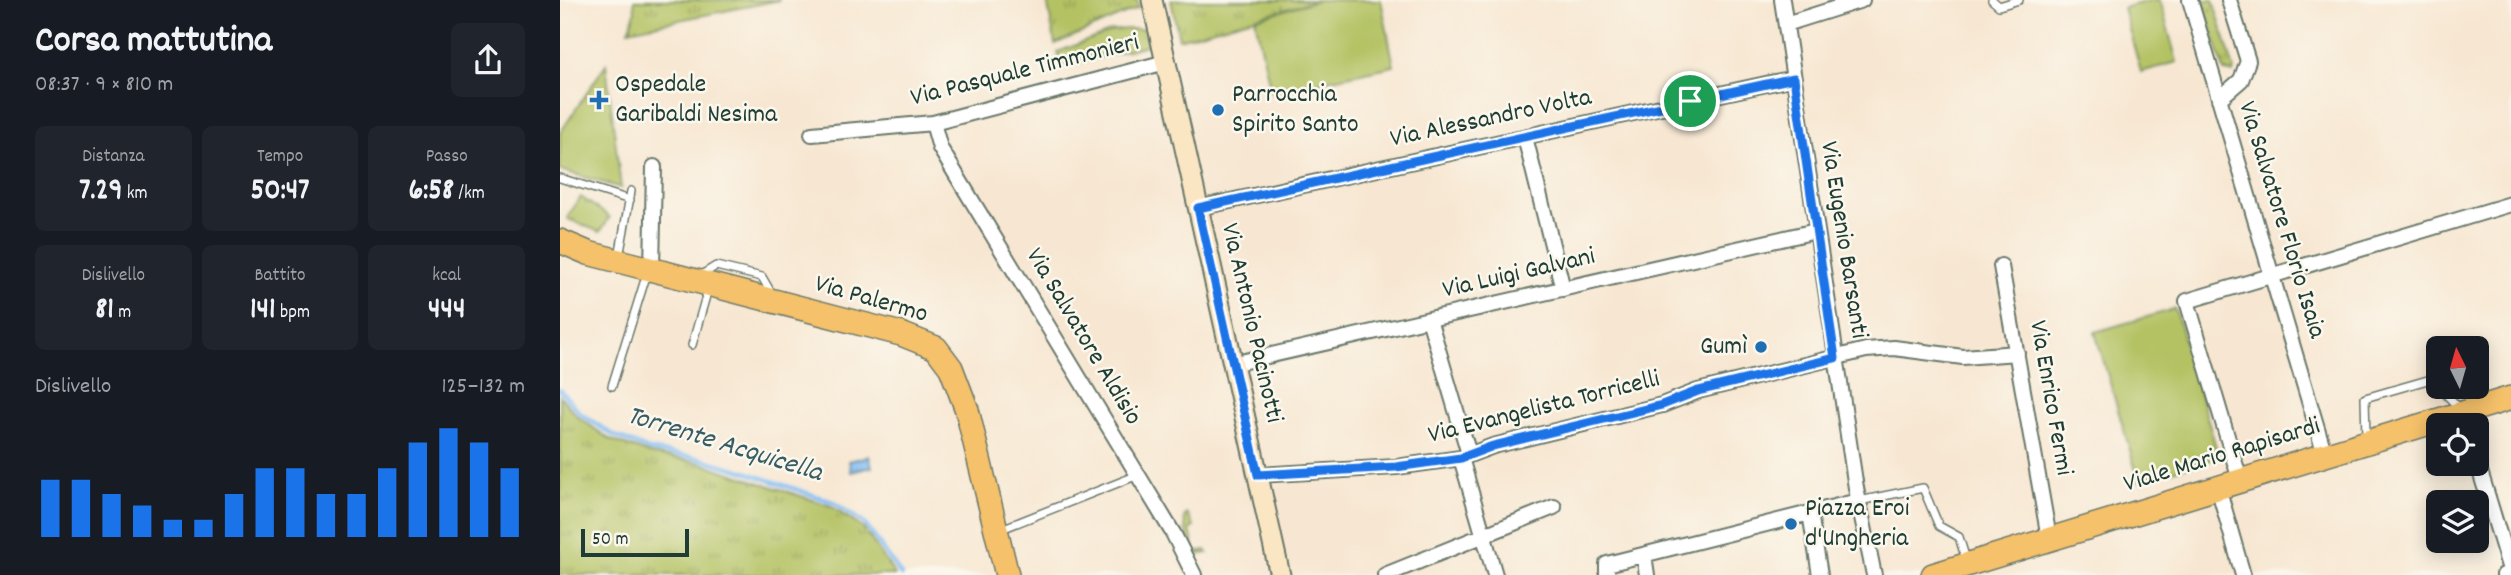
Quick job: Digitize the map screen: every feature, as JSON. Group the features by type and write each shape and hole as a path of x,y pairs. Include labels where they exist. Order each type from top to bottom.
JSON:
{"main road":[{"name":"Via Antonio Pacinotti","path":"1152,0 1280,575"},
{"name":"Via Palermo","path":"560,241 587,253 901,334 936,348 951,369 961,392 1007,575"},
{"name":"Viale Mario Rapisardi","path":"2477,413 2511,398"},
{"name":"Viale Mario Rapisardi","path":"1950,569 2325,454 2426,428"}],"street":[{"name":"Via Eugenio Barsanti","path":"1782,0 1835,358 1857,495 1874,575"},
{"path":"1786,24 1862,0"},
{"name":"Via Salvatore Florio Isaia","path":"2190,0 2325,454"},
{"path":"2219,99 2241,80 2248,61 2229,0"},
{"name":"Via Pasquale Timmonieri","path":"812,134 933,123 1166,62"},
{"name":"Via Alessandro Volta","path":"1198,208 1794,78"},
{"name":"Via Salvatore Aldisio","path":"933,123 940,148 1173,533 1194,575"},
{"path":"1525,137 1563,289"},
{"path":"650,269 654,167"},
{"path":"2240,480 2187,301 2511,204"},
{"name":"Via Luigi Galvani","path":"1232,364 1816,231"},
{"name":"Via Enrico Fermi","path":"2001,266 2049,538"},
{"path":"1429,319 1465,456 1482,535 1495,575"},
{"name":"Via Evangelista Torricelli","path":"1258,475 1396,467 1465,456 1493,446 1662,405 1698,391 1866,350 1895,348 1955,357 2017,353"},
{"path":"2481,476 2511,573 2504,575"},
{"path":"2218,487 2243,575"},
{"path":"1607,575 1607,565 1810,513 1857,495"},
{"path":"1385,575 1554,507"},
{"path":"1810,513 1820,575"},
{"path":"1644,555 1647,575"}],"lane":[{"path":"1992,0 1998,6 2019,0"},
{"path":"560,178 630,200"},
{"path":"618,261 631,191"},
{"path":"612,386 650,269"},
{"path":"692,345 701,283"},
{"path":"2366,442 2365,398 2426,380"},
{"path":"2448,399 2459,413"},
{"path":"996,531 1138,475"},
{"path":"1857,495 1923,488 1939,526 1959,537 1950,569"}],"green space":[{"path":"634,0 780,0 629,30 635,12"},
{"path":"1047,0 1137,0 1139,8 1055,44"},
{"path":"1171,0 1318,0 1179,39"},
{"path":"1318,0 1381,0 1394,66 1271,92 1255,19"},
{"path":"2160,0 2177,62 2141,72 2123,8"},
{"path":"2203,0 2213,0 2233,73 2224,71"},
{"path":"1144,29 1148,45 1061,67 1058,52 1112,31"},
{"path":"606,64 621,188 560,170 560,133"},
{"path":"581,197 610,217 600,232 568,219"},
{"path":"2175,309 2218,454 2213,459 2139,481 2095,332"},
{"path":"560,396 577,416 609,439 650,454 697,462 831,506 864,529 895,575 560,575"},
{"path":"1187,514 1194,527 1190,529 1195,553 1206,550 1208,553 1189,556 1184,517"}],"water":[{"path":"869,456 872,467 851,472 849,461"}],"waterway":[{"name":"Torrente Acquicella","path":"560,390 581,414 613,435 649,450 697,458 740,470 833,502 865,524 901,575"}],"place":[{"name":"Ospedale Garibaldi Nesima","path":"599,100"},
{"name":"Parrocchia Spirito Santo","path":"1218,110"},
{"name":"Gumì","path":"1761,347"},
{"name":"Piazza Eroi d'Ungheria","path":"1791,524"}],"route":[{"path":"1794,78 1835,358 1698,391 1662,405 1493,446 1461,458 1396,467 1258,475 1198,208 1690,101 1794,78"}]}
